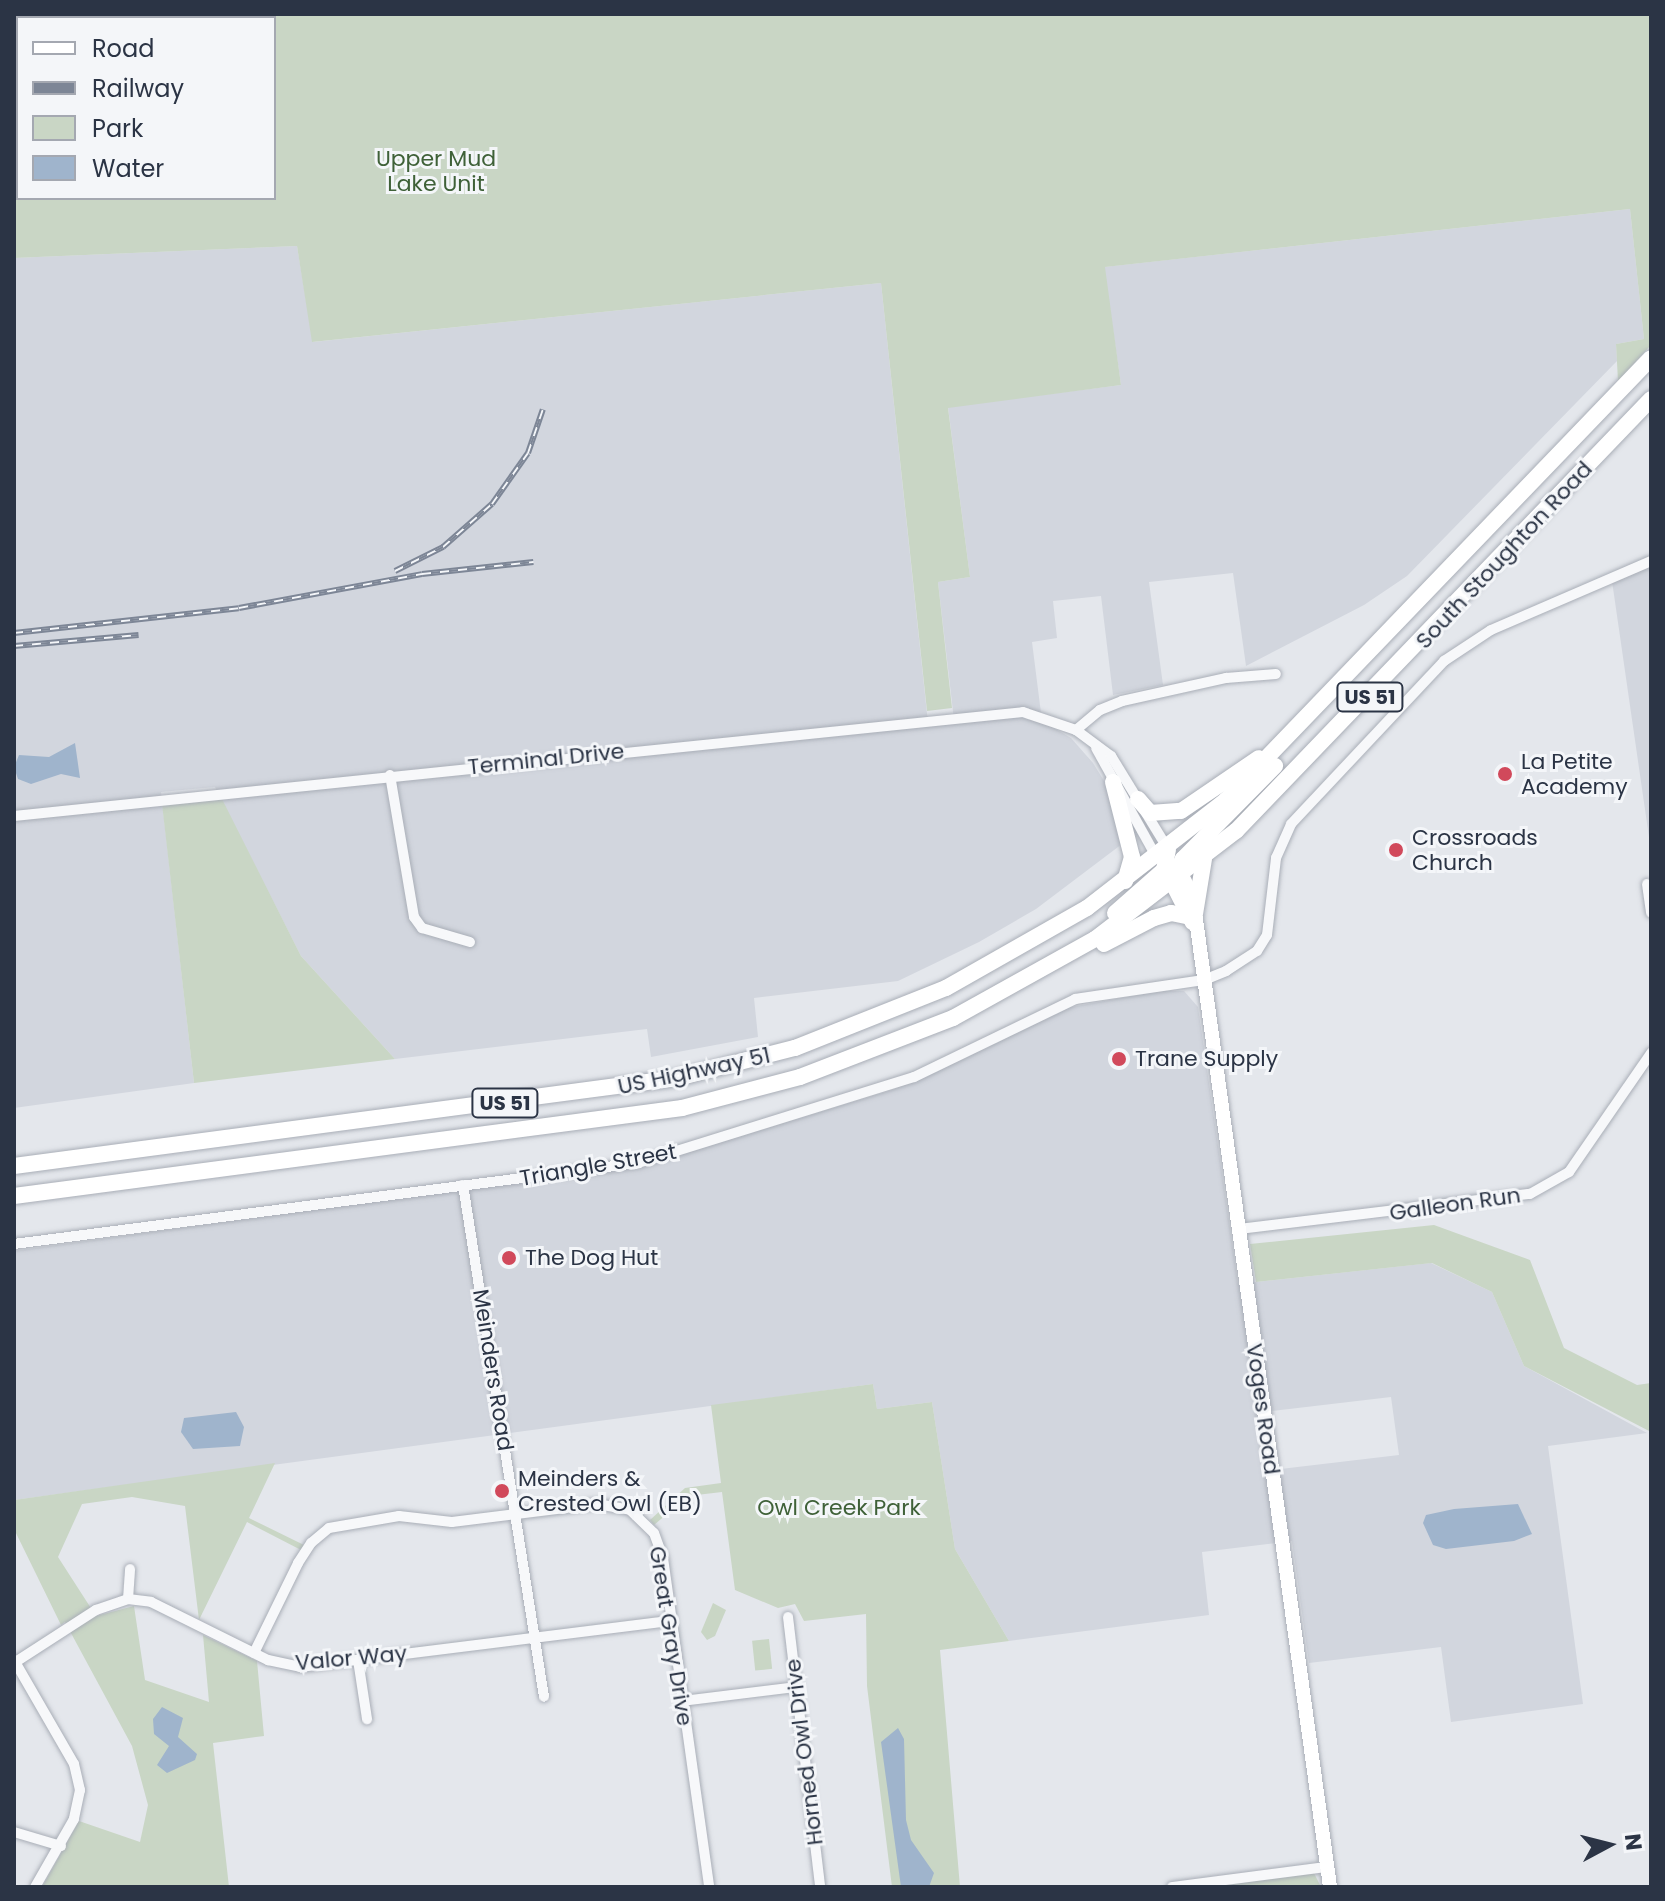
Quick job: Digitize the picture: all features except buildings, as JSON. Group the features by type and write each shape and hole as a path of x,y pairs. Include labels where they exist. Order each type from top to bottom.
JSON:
{"main road":[{"name":"South Stoughton Road","path":"1290,737 1651,358"},
{"name":"South Stoughton Road","path":"1171,867 1205,858 1315,755 1651,399"},
{"path":"1138,799 1150,813 1181,811 1290,737"},
{"name":"US Highway 51","path":"14,1166 611,1089 756,1059 869,1022 946,988 1053,930 1125,882 1171,867 1290,737"},
{"path":"1113,782 1132,857 1125,882"},
{"path":"1054,964 1154,918 1193,920 1205,858"},
{"path":"1054,964 1171,867"},
{"name":"US Highway 51","path":"14,1196 695,1105 878,1050 953,1018 1054,964"}],"street":[{"name":"Triangle Street","path":"14,1244 604,1168 683,1151 914,1077 1075,999 1204,980 1243,962 1264,942 1271,919 1276,858 1291,824 1444,661 1491,630 1651,561"},
{"path":"1076,730 1100,710 1122,701 1226,678 1276,674"},
{"name":"Terminal Drive","path":"14,816 993,712 1035,714 1076,730 1111,756 1138,799 1171,867"},
{"name":"Terminal Drive","path":"1095,747 1113,782 1171,867"},
{"path":"390,775 414,917 422,928 470,942"},
{"name":"Voges Road","path":"1171,867 1193,920 1204,980 1330,1887"},
{"path":"1647,884 1651,913"},
{"name":"Galleon Run","path":"1239,1229 1518,1198 1540,1189 1579,1159 1651,1053"},
{"name":"Meinders Road","path":"463,1185 544,1697"},
{"name":"Great Gray Drive","path":"254,1653 298,1563 311,1543 329,1528 399,1516 452,1522 597,1504 630,1510 658,1540 709,1887"},
{"path":"35,1887 61,1846 79,1803 74,1764 14,1661 96,1610 128,1599 130,1569"},
{"name":"Valor Way","path":"128,1599 151,1602 254,1653 300,1667 671,1621"},
{"name":"Horned Owl Drive","path":"788,1617 820,1887"},
{"path":"358,1660 367,1719"},
{"path":"682,1701 796,1687"},
{"path":"14,1832 61,1846"},
{"path":"1172,1887 1327,1867"}],"shaded area":[{"path":"1630,209 1644,339 1616,344 1617,361 1407,576 1364,605 1246,666 1233,573 1149,582 1163,685 1113,695 1101,596 1053,601 1057,638 1032,642 1042,721 1071,738 1093,763 1109,789 1126,841 1036,909 979,942 898,981 754,998 758,1037 651,1057 647,1029 395,1059 301,956 215,787 161,792 194,1083 14,1108 14,258 297,246 313,342 881,283 928,723 954,720 938,582 970,577 948,407 1121,385 1104,267"},
{"path":"1651,565 1651,851 1612,581"},
{"path":"1160,991 1184,991 1198,1007 1238,1284 1431,1263 1492,1292 1524,1366 1647,1433 1548,1446 1583,1704 1451,1722 1441,1647 1309,1663 1292,1541 1202,1552 1209,1615 1009,1641 955,1549 932,1402 877,1409 873,1384 14,1500 14,1251 653,1163 892,1090 1066,1008","holes":["1391,1397 1399,1455 1264,1471 1256,1413"]}],"green space":[{"name":"Upper Mud Lake Unit","path":"14,14 1651,14 1651,345 1618,381 1616,344 1644,339 1630,209 1105,267 1121,385 948,408 970,577 938,582 952,708 927,711 881,283 312,342 297,246 14,258"},
{"path":"221,797 301,956 395,1059 194,1083 162,804"},
{"path":"1434,1225 1530,1260 1564,1348 1637,1385 1651,1383 1651,1432 1524,1366 1492,1292 1432,1263 1256,1282 1250,1244"},
{"name":"Owl Creek Park","path":"873,1384 877,1409 932,1402 955,1549 1009,1641 940,1650 960,1887 892,1887 867,1686 866,1614 804,1621 795,1604 778,1608 735,1590 722,1492 688,1496 654,1525 650,1520 685,1488 721,1483 711,1405"},
{"path":"275,1463 249,1518 304,1545 301,1550 247,1522 199,1620 185,1506 132,1497 82,1504 58,1557 96,1616 134,1606 145,1680 209,1702 203,1635 257,1661 264,1736 213,1743 229,1887 42,1887 79,1821 140,1842 148,1805 132,1746 65,1622 61,1625 14,1529 14,1500"},
{"path":"713,1603 726,1610 715,1636 707,1640 701,1632"},
{"path":"769,1639 772,1669 755,1671 752,1641"},
{"path":"1314,1873 1321,1887 1204,1887"}],"water":[{"path":"75,743 80,778 61,774 31,784 18,779 14,767 19,755 49,757"},
{"path":"236,1412 244,1427 240,1446 193,1449 181,1432 184,1418"},
{"path":"1518,1504 1532,1534 1514,1541 1446,1549 1433,1545 1423,1523 1426,1515 1454,1509"},
{"path":"162,1707 183,1718 178,1737 197,1754 195,1760 167,1773 157,1765 169,1746 154,1734 153,1719"},
{"path":"898,1728 904,1739 906,1820 911,1840 934,1873 929,1887 901,1887 881,1742"}],"railway":[{"path":"395,571 443,547 492,504 528,453 543,409"},
{"path":"14,633 239,608 422,574 533,562"},
{"path":"14,646 139,635"}],"place":[{"name":"La Petite Academy","path":"1505,774"},
{"name":"Crossroads Church","path":"1396,850"},
{"name":"Trane Supply","path":"1119,1059"},
{"name":"The Dog Hut","path":"509,1258"},
{"name":"Meinders & Crested Owl (EB)","path":"502,1491"}]}
